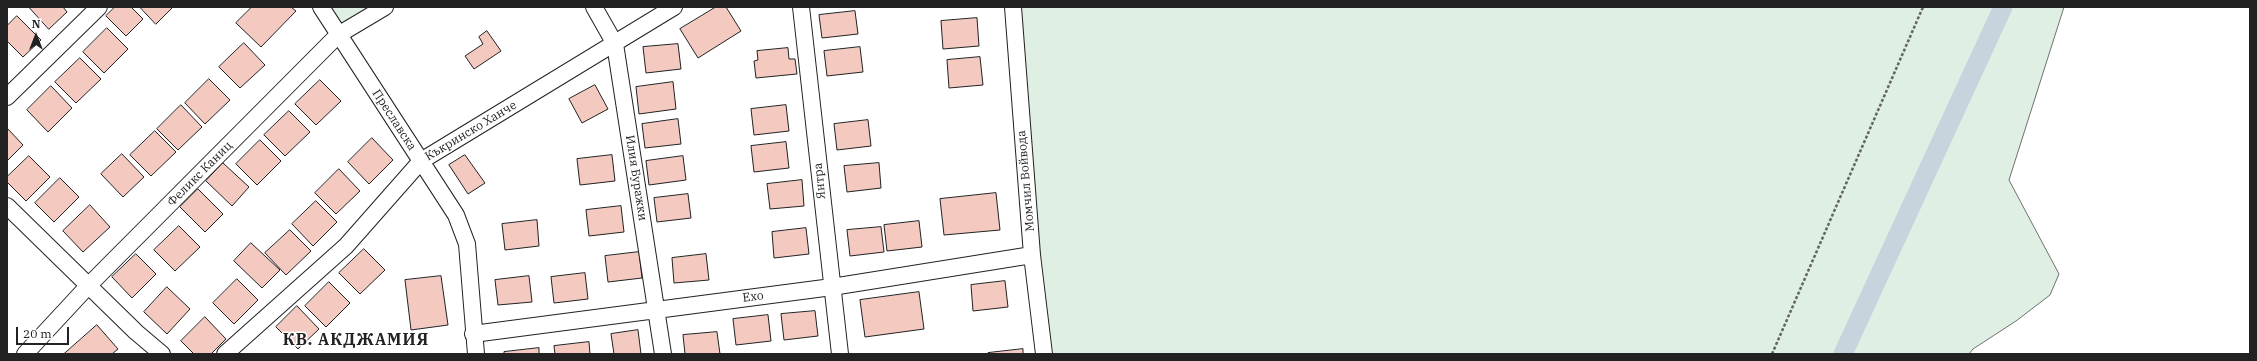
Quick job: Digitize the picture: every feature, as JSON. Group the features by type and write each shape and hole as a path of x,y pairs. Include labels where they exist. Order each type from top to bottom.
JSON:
{"street":[{"path":"7,97 99,7"},
{"name":"Преславска","path":"321,7 456,215 467,244 473,334 476,354"},
{"name":"Феликс Каниц","path":"25,354 89,286 338,35 385,7"},
{"name":"Илия Буражки","path":"594,7 615,44 663,354"},
{"name":"Къкринско Ханче","path":"225,354 346,246 422,161 674,7"},
{"name":"Янтра","path":"801,7 840,354"},
{"name":"Момчил Войвода","path":"1012,7 1032,255 1044,354"},
{"path":"7,206 136,332 162,354"},
{"name":"Ехо","path":"473,334 832,287 1032,255"}],"path":[{"path":"1772,354 1924,7"}],"green space":[{"path":"321,7 385,7 338,35"},
{"path":"1013,7 2064,7 2009,180 2059,274 2050,295 2016,321 1973,349 1969,354 1044,354"}],"building":[{"path":"29,7 63,7 67,12 49,29"},
{"path":"115,7 131,7 143,19 126,36 106,16"},
{"path":"140,7 173,7 156,24"},
{"path":"252,7 291,7 296,11 261,47 236,23"},
{"path":"716,7 726,7 741,31 698,58 680,29"},
{"path":"855,11 858,34 822,38 819,15"},
{"path":"17,16 41,40 23,57 7,41 7,26"},
{"path":"977,18 979,46 943,49 941,21"},
{"path":"107,28 128,49 104,73 83,52"},
{"path":"487,31 501,51 474,69 465,56 483,44 479,37"},
{"path":"244,43 265,65 240,88 219,67"},
{"path":"678,44 681,69 646,73 643,47"},
{"path":"860,47 863,72 827,76 824,51"},
{"path":"788,48 789,59 795,59 797,74 756,78 754,61 758,60 757,51"},
{"path":"980,57 983,85 949,88 947,60"},
{"path":"80,58 101,79 76,103 55,82"},
{"path":"209,79 230,100 205,124 185,103"},
{"path":"320,80 341,101 316,125 295,104"},
{"path":"673,82 676,109 639,114 636,87"},
{"path":"595,85 608,109 582,123 569,99"},
{"path":"51,86 72,108 48,132 27,110"},
{"path":"181,105 202,127 178,150 157,129"},
{"path":"786,105 789,131 754,135 751,109"},
{"path":"289,111 310,132 285,156 264,135"},
{"path":"678,119 681,144 645,148 642,124"},
{"path":"868,120 871,146 837,150 834,124"},
{"path":"7,128 23,145 7,161"},
{"path":"155,131 176,152 151,176 130,155"},
{"path":"372,138 393,160 369,184 348,162"},
{"path":"260,140 281,161 257,185 236,164"},
{"path":"786,142 789,168 754,172 751,146"},
{"path":"122,154 144,177 123,197 101,174"},
{"path":"465,155 485,183 468,194 449,165"},
{"path":"612,155 615,181 580,185 577,159"},
{"path":"29,156 50,177 26,201 7,182 7,177"},
{"path":"683,156 686,180 649,185 646,161"},
{"path":"223,163 249,187 232,206 206,181"},
{"path":"879,163 881,188 847,192 844,166"},
{"path":"339,169 360,191 336,214 315,193"},
{"path":"60,178 79,197 54,222 35,203"},
{"path":"802,180 804,206 770,209 767,184"},
{"path":"198,189 223,214 205,232 180,207"},
{"path":"996,193 1000,230 944,235 940,199"},
{"path":"688,194 691,218 657,222 654,198"},
{"path":"316,201 337,222 313,246 292,224"},
{"path":"90,205 110,227 83,252 63,231"},
{"path":"621,206 624,232 589,236 586,210"},
{"path":"537,220 539,246 505,250 502,224"},
{"path":"919,221 922,247 887,251 884,225"},
{"path":"179,226 200,247 175,271 154,250"},
{"path":"881,227 884,252 850,256 847,230"},
{"path":"806,228 809,254 774,258 772,232"},
{"path":"290,230 311,251 286,275 265,253"},
{"path":"251,243 280,270 262,288 234,261"},
{"path":"364,249 385,270 360,294 339,273"},
{"path":"639,252 642,278 608,282 605,256"},
{"path":"136,254 156,274 132,298 112,277"},
{"path":"706,254 709,280 674,283 672,258"},
{"path":"585,273 588,299 554,303 551,277"},
{"path":"441,276 448,325 411,330 405,280"},
{"path":"529,276 532,302 498,305 495,280"},
{"path":"237,279 258,300 234,324 213,303"},
{"path":"1005,281 1008,307 973,311 971,285"},
{"path":"329,282 350,303 326,327 305,306"},
{"path":"167,287 190,309 167,334 144,312"},
{"path":"919,292 924,329 865,337 860,300"},
{"path":"297,306 319,329 298,349 276,327"},
{"path":"815,311 818,336 784,340 781,314"},
{"path":"768,315 771,341 736,345 733,319"},
{"path":"205,317 226,339 211,354 194,354 181,341"},
{"path":"97,325 118,349 112,354 64,354"},
{"path":"638,330 641,354 614,354 611,334"},
{"path":"717,332 720,354 685,354 683,335"},
{"path":"589,342 590,354 555,354 554,346"},
{"path":"539,348 539,354 504,354 504,352"},
{"path":"1023,349 1023,354 988,354 988,353"}],"waterway":[{"path":"1843,354 2003,7"}],"district":[{"name":"КВ. АКДЖАМИЯ","path":"356,340"}]}
